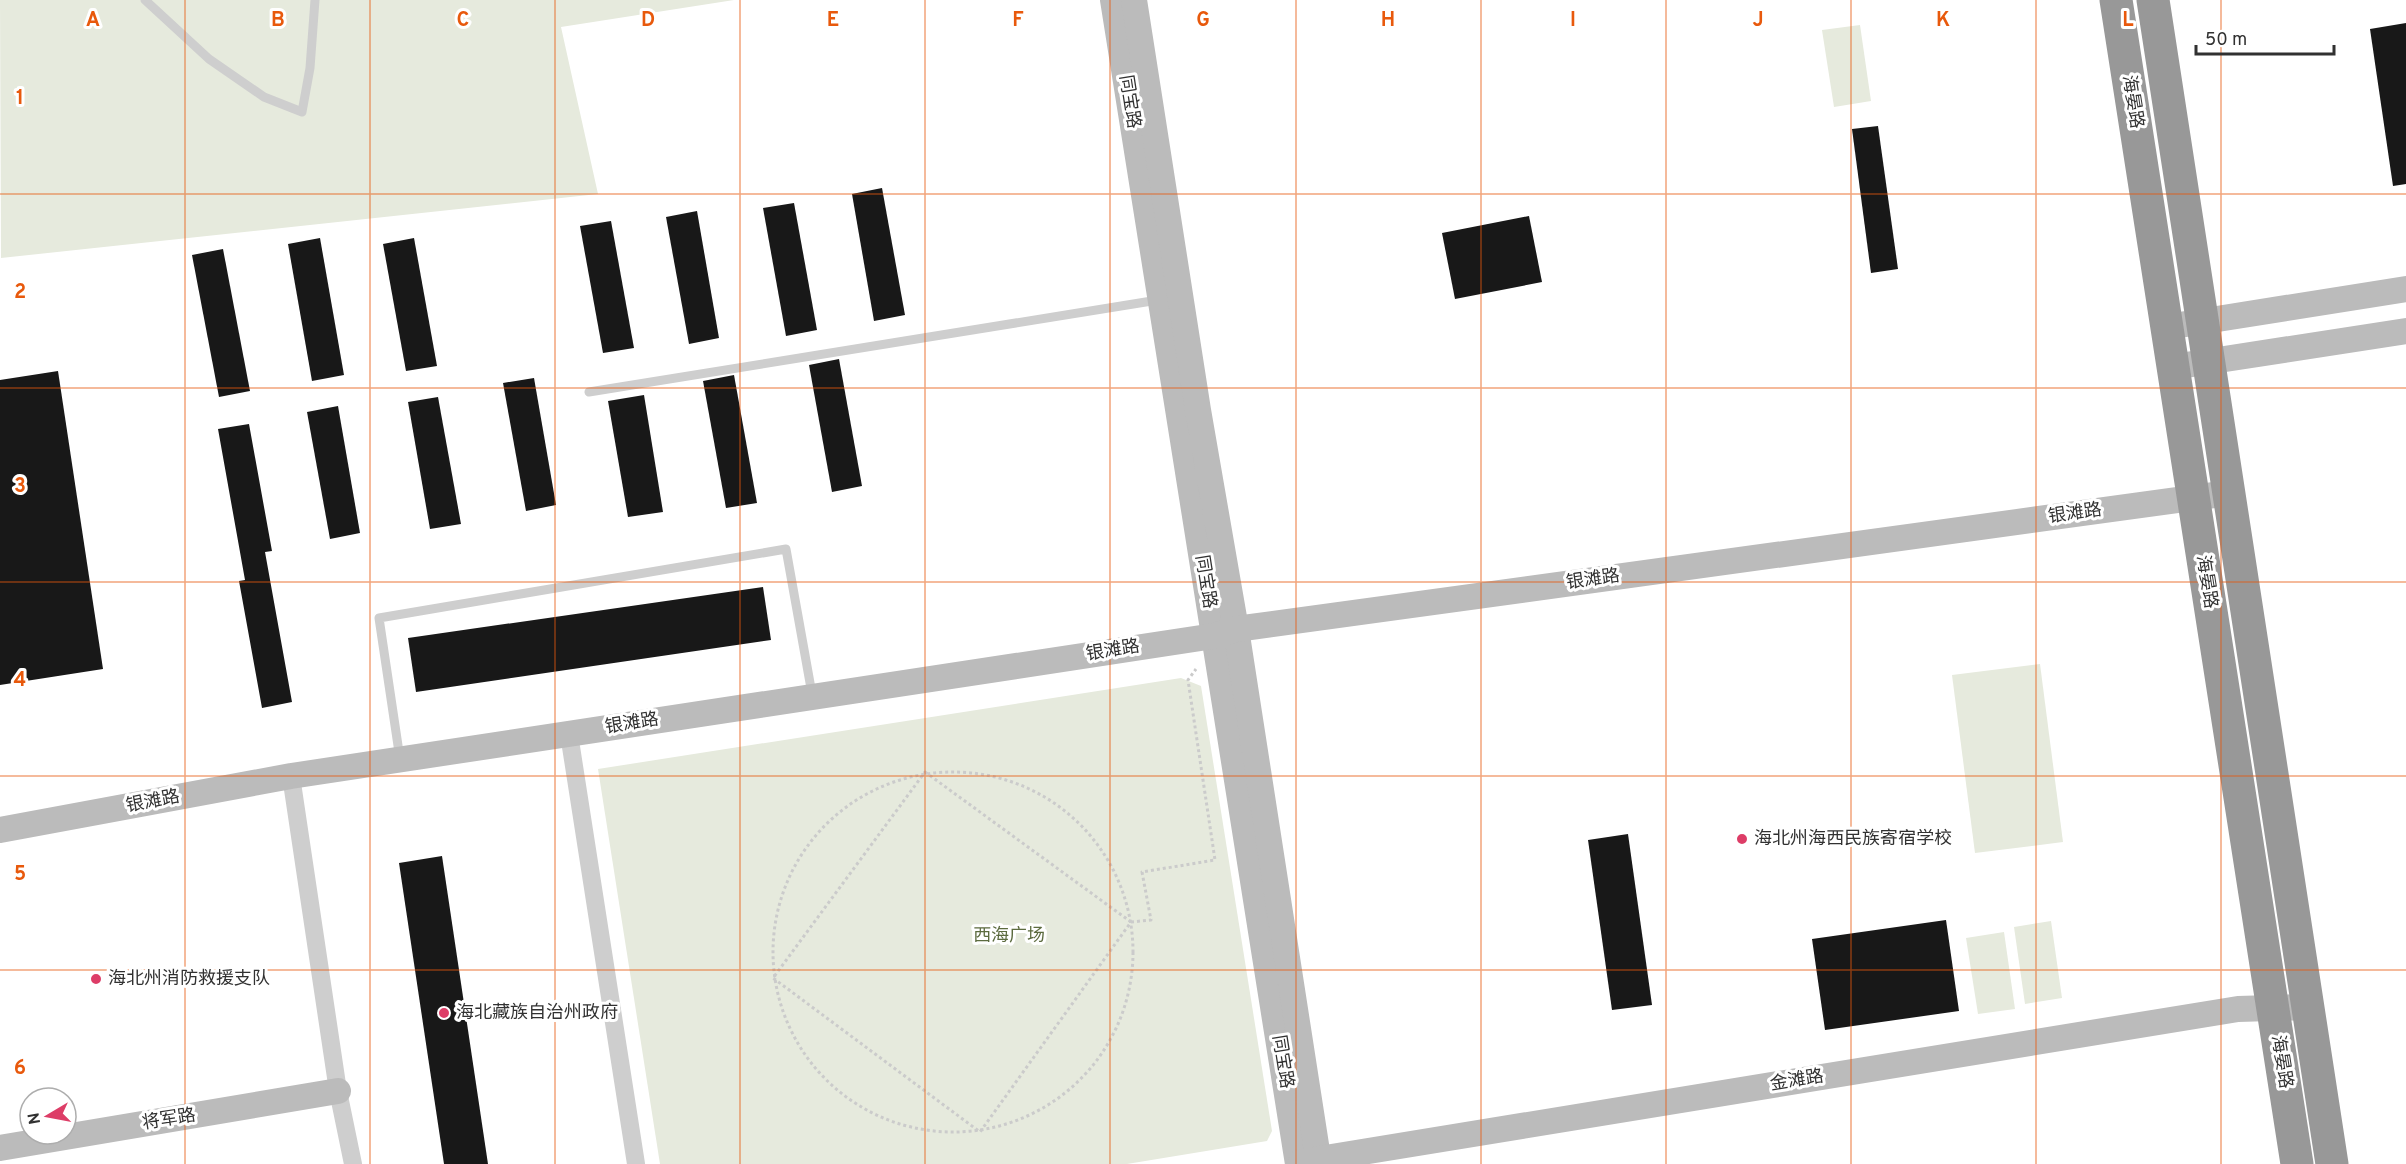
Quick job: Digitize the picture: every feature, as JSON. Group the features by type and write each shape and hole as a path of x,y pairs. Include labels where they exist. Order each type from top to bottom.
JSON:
{"highway":[{"name":"海晏路","path":"2116,0 2297,1164"},
{"name":"海晏路","path":"2152,0 2332,1164"}],"street":[{"name":"同宝路","path":"1113,0 1161,300 1225,633"},
{"name":"同宝路","path":"1134,0 1198,410 1225,633 1304,1163"},
{"path":"2167,327 2406,289"},
{"path":"2173,367 2406,331"},
{"name":"银滩路","path":"0,831 291,776 1225,633 2229,493"},
{"path":"569,734 636,1164"},
{"path":"291,776 338,1091 352,1164"},
{"name":"金滩路","path":"1304,1163 2238,1009 2308,1007"},
{"name":"将军路","path":"0,1148 338,1091"}],"lane":[{"path":"144,0 209,59 264,97 302,112 310,68 315,0"},
{"path":"589,392 1161,300"},
{"path":"400,759 379,618 786,549 813,697"}],"path":[{"path":"925,772 1131,922 1151,920 1142,872 1215,860 1188,680 1196,669"},
{"path":"773,978 925,772"},
{"path":"925,772 981,772 1035,790 1080,823 1113,868 1131,922 1132,979 1114,1034 1081,1081 1034,1114 980,1132 923,1131 869,1113 823,1079 790,1032 773,978 774,921 792,868 825,822 871,789 925,772"},
{"path":"980,1132 1131,922"},
{"path":"773,978 980,1132"}],"green space":[{"path":"0,0 734,0 561,27 598,194 1,258"},
{"path":"1860,25 1871,101 1834,107 1822,30"},
{"path":"2040,664 2063,842 1975,853 1952,675"},
{"name":"西海广场","path":"1181,678 1201,686 1272,1131 1267,1141 1127,1164 660,1164 598,769"},
{"path":"2051,921 2062,998 2025,1004 2014,927"},
{"path":"2004,932 2015,1009 1978,1014 1966,938"}],"building":[{"path":"2406,23 2406,184 2393,186 2370,29"},
{"path":"1878,126 1898,269 1871,273 1852,129"},
{"path":"882,188 905,315 874,321 852,194"},
{"path":"794,203 817,330 786,336 763,208"},
{"path":"697,211 719,338 689,344 666,217"},
{"path":"1529,216 1542,282 1455,299 1442,233"},
{"path":"611,221 634,348 603,353 580,226"},
{"path":"320,238 344,375 312,381 288,244"},
{"path":"414,238 437,366 406,371 383,244"},
{"path":"223,249 250,391 219,397 192,255"},
{"path":"839,359 862,486 832,492 809,365"},
{"path":"58,371 103,669 0,685 0,380"},
{"path":"734,375 757,503 726,508 703,381"},
{"path":"534,378 556,505 526,511 503,383"},
{"path":"644,395 663,512 628,517 608,401"},
{"path":"438,397 461,524 430,529 408,402"},
{"path":"338,406 360,533 330,539 307,412"},
{"path":"249,424 272,551 265,552 292,702 262,708 239,581 245,580 218,429"},
{"path":"763,587 771,640 416,692 408,638"},
{"path":"1628,834 1652,1005 1612,1010 1588,840"},
{"name":"海北藏族自治州政府","path":"442,856 488,1164 444,1164 399,863"},
{"path":"1946,920 1959,1011 1825,1030 1812,939"}],"place":[{"name":"海北州海西民族寄宿学校","path":"1742,839"},
{"name":"海北州消防救援支队","path":"96,979"},
{"name":"海北藏族自治州政府","path":"444,1013"}]}
